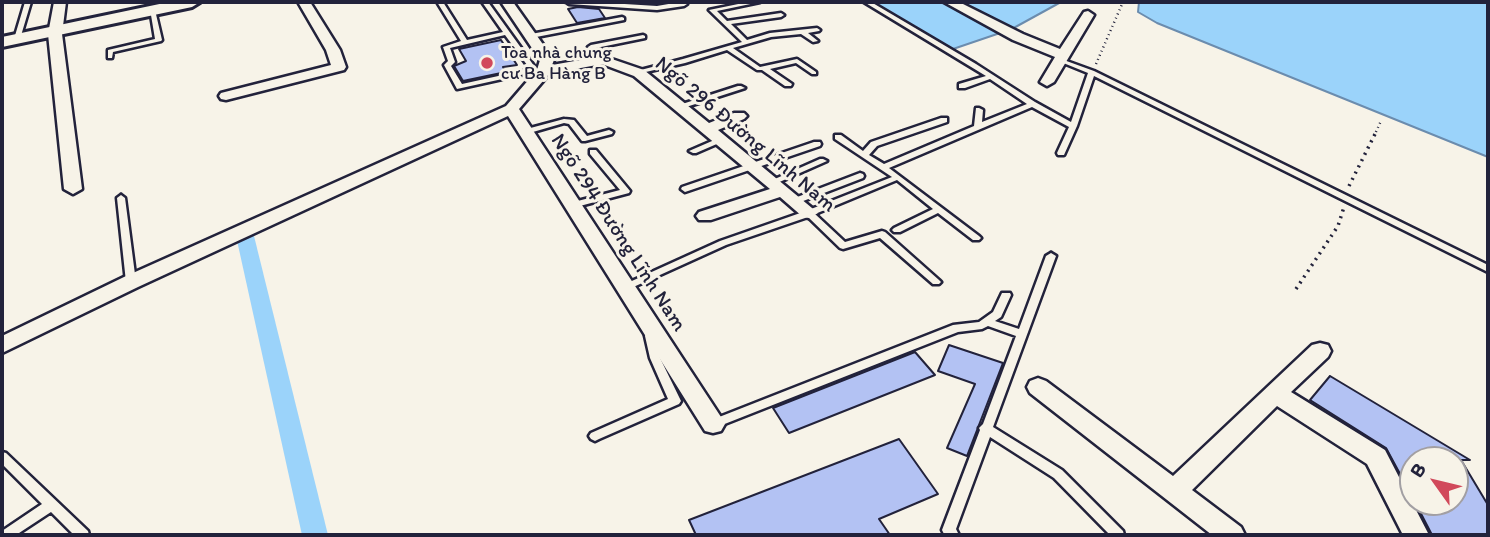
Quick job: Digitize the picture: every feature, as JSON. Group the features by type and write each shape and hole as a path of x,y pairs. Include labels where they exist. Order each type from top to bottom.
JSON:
{"main road":[{"path":"9,40 192,2"}],"street":[{"path":"60,2 55,31 73,189"},
{"path":"226,96 339,67 333,50 304,2"},
{"path":"2,345 131,282 511,109 544,71 547,60 508,2"},
{"path":"950,2 1060,57"},
{"path":"1047,82 1088,15"},
{"path":"544,71 603,60"},
{"name":"Ngõ 296 Đường Lĩnh Nam","path":"603,60 637,72 754,168 788,192 809,213"},
{"name":"Ngõ 294 Đường Lĩnh Nam","path":"511,109 713,424"},
{"path":"707,129 739,116"},
{"path":"705,216 788,192"},
{"path":"1174,491 1320,351"},
{"path":"1038,387 1231,535"},
{"path":"1276,394 1376,457 1416,535"}],"lane":[{"path":"9,40 29,2"},
{"path":"440,2 465,42"},
{"path":"485,2 508,33 534,70 460,87 447,65 453,62 446,47 508,33"},
{"path":"569,2 657,8 684,4 683,2"},
{"path":"747,43 712,10 757,2"},
{"path":"867,2 974,65 1032,104 1073,126"},
{"path":"743,4 757,18"},
{"path":"110,57 110,51 159,40 152,10"},
{"path":"726,23 781,15"},
{"path":"531,36 622,19"},
{"path":"637,72 770,35 817,30"},
{"path":"803,32 815,41"},
{"path":"603,60 591,47 643,37"},
{"path":"728,48 758,69 797,61 814,73"},
{"path":"1060,57 1488,269"},
{"path":"765,69 788,84"},
{"path":"1061,153 1092,72"},
{"path":"962,86 990,78"},
{"path":"680,106 741,88"},
{"path":"884,167 1032,104"},
{"path":"978,127 979,110"},
{"path":"864,155 874,144 944,120"},
{"path":"526,132 564,121 571,122 585,139 609,132"},
{"path":"838,137 898,177 976,238"},
{"path":"693,151 722,140"},
{"path":"685,189 754,168 817,144"},
{"path":"573,205 626,191 593,152"},
{"path":"788,192 823,161"},
{"path":"788,192 858,175"},
{"path":"626,287 723,243 809,213 898,177"},
{"path":"121,198 131,282"},
{"path":"897,230 939,209"},
{"name":"Ngõ 296 Đường Lĩnh Nam","path":"809,213 843,246 881,234 936,282"},
{"path":"951,533 985,428 1051,256"},
{"path":"713,424 957,328 982,325 997,314 1006,295"},
{"path":"595,436 675,401 655,358 645,317"},
{"path":"987,322 1023,334"},
{"path":"985,428 1058,474 1118,535"},
{"path":"2,457 83,535"},
{"path":"6,535 51,505"}],"path":[{"path":"1092,72 1123,2"},
{"path":"1296,289 1338,226 1344,197 1381,121"}],"water":[{"path":"871,2 944,2 1003,32 953,49"},
{"path":"955,2 1061,2 1010,30"},
{"path":"1139,2 1488,2 1488,157 1157,23 1138,12"}],"building":[{"path":"568,9 599,9 605,18 577,23"},
{"name":"Tòa nhà chung cư Ba Hàng B","path":"501,40 517,65 503,67 506,72 463,81 454,66 466,61 459,49"},
{"path":"949,345 1003,363 967,456 947,448 975,384 938,371"},
{"path":"915,352 935,375 789,433 773,408"},
{"path":"1330,376 1447,446 1399,446 1399,472 1386,448 1310,400"},
{"path":"899,439 938,494 879,519 890,535 696,535 689,520"},
{"path":"1469,473 1488,505 1488,535 1432,535 1422,516 1469,516"}],"waterway":[{"path":"245,236 315,535"}],"place":[{"name":"Tòa nhà chung cư Ba Hàng B","path":"487,63"}]}
